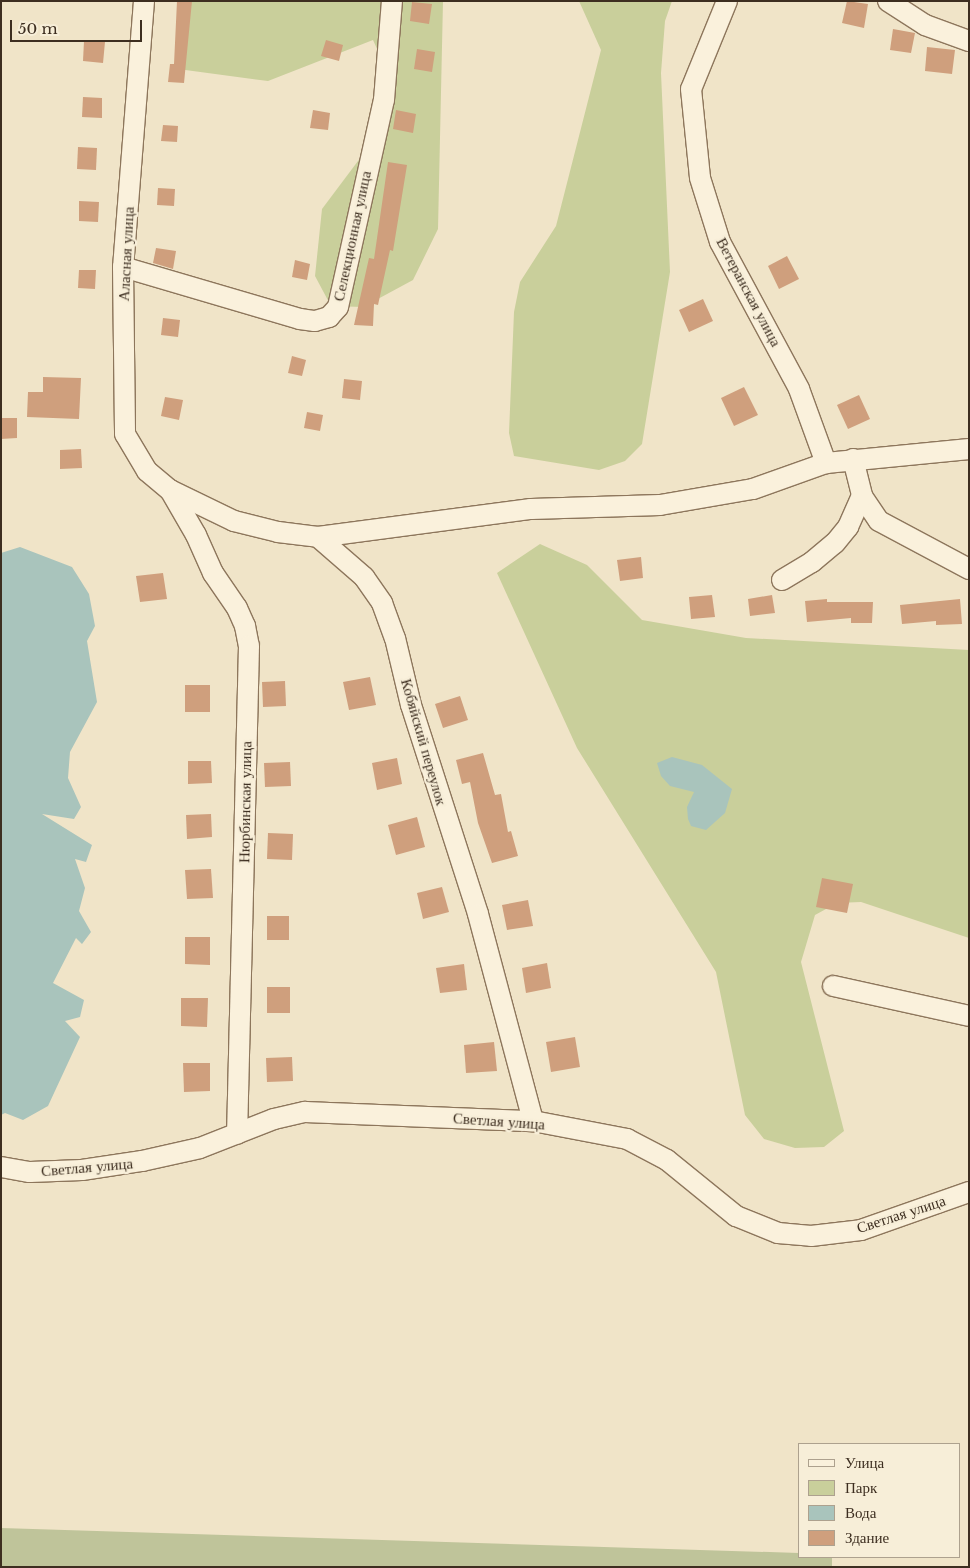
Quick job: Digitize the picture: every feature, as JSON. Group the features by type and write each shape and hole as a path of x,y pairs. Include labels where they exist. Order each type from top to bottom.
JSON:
{"street":[{"name":"Аласная улица","path":"144,1 123,267 125,434 147,471 170,490"},
{"name":"Селекционная улица","path":"123,267 300,319 315,321 329,317 338,307 384,100 392,1"},
{"name":"Ветеранская улица","path":"727,1 691,89 700,178 720,242 799,389 826,464"},
{"path":"888,1 926,25 969,40"},
{"path":"170,490 234,521 278,532 318,537 532,509 660,505 753,489 826,464 853,459 969,449"},
{"path":"853,459 862,496 879,521 969,570"},
{"name":"Нюрбинская улица","path":"170,490 196,535 213,573 237,608 246,626 249,646 237,1134"},
{"path":"782,580 812,562 835,543 848,527 862,496"},
{"name":"Кобяйский переулок","path":"318,537 364,577 382,603 396,638 411,704 478,914 533,1121"},
{"path":"833,986 969,1016"},
{"name":"Светлая улица","path":"1,1167 30,1172 82,1170 133,1163 200,1148 274,1119 305,1112 533,1121 627,1139 667,1160 736,1216 778,1233 812,1236 860,1230 969,1192"}],"green space":[{"path":"186,1 443,1 438,229 413,280 363,307 331,306 315,276 322,209 361,157 385,106 387,71 373,40 268,81 178,69"},
{"path":"579,1 672,1 665,21 661,73 670,272 642,444 625,461 599,470 514,456 509,433 514,312 520,282 556,226 601,50"},
{"path":"540,544 587,565 642,620 746,638 969,650 969,938 861,902 837,903 815,915 801,962 844,1131 824,1147 795,1148 764,1139 745,1115 716,972 577,748 497,573"},
{"path":"1,1528 798,1553 798,1558 832,1558 832,1567 1,1567"}],"water":[{"path":"20,547 72,567 89,594 95,626 87,641 97,702 70,752 68,778 81,807 74,819 42,814 92,845 86,862 75,859 85,888 79,911 91,932 82,944 76,938 53,983 84,1000 80,1017 65,1021 80,1037 48,1106 23,1120 5,1113 1,1115 1,553"},
{"path":"672,757 702,765 732,789 725,813 706,830 691,826 688,819 687,807 694,792 670,786 661,776 657,763"}],"building":[{"path":"177,1 192,1 184,83 168,82 170,64 174,64"},
{"path":"847,1 868,4 864,28 842,23"},
{"path":"412,2 432,4 429,24 410,21"},
{"path":"893,29 915,33 911,53 890,50"},
{"path":"326,40 343,45 339,61 321,56"},
{"path":"84,41 105,42 103,63 83,61"},
{"path":"927,47 955,50 952,74 925,71"},
{"path":"417,49 435,52 432,72 414,69"},
{"path":"83,97 102,98 102,118 82,117"},
{"path":"313,110 330,113 328,130 310,128"},
{"path":"396,110 416,114 413,133 393,129"},
{"path":"163,125 178,126 177,142 161,141"},
{"path":"78,147 97,148 96,170 77,169"},
{"path":"388,162 407,165 393,251 390,250 378,305 374,304 373,326 354,325 369,258 374,259"},
{"path":"158,188 175,189 174,206 157,205"},
{"path":"79,201 99,202 98,222 79,221"},
{"path":"156,248 176,251 173,269 153,263"},
{"path":"787,256 799,279 779,289 768,266"},
{"path":"295,260 310,264 307,280 292,277"},
{"path":"79,270 96,270 95,289 78,288"},
{"path":"703,299 713,321 689,332 679,310"},
{"path":"163,318 180,320 178,337 161,335"},
{"path":"292,356 306,360 302,376 288,373"},
{"path":"43,377 81,378 79,419 27,417 28,392 43,392"},
{"path":"344,379 362,381 360,400 342,398"},
{"path":"744,387 758,415 734,426 721,398"},
{"path":"859,395 870,419 848,429 837,405"},
{"path":"165,397 183,400 179,420 161,416"},
{"path":"307,412 323,415 320,431 304,428"},
{"path":"1,418 17,418 17,438 1,439"},
{"path":"81,449 82,468 60,469 60,450"},
{"path":"641,557 643,578 620,581 617,560"},
{"path":"163,573 167,599 140,602 136,576"},
{"path":"712,595 715,617 691,619 689,597"},
{"path":"772,595 775,613 750,616 748,599"},
{"path":"827,599 827,602 873,602 872,623 851,623 851,618 807,622 805,601"},
{"path":"960,599 962,624 936,625 936,621 902,624 900,605"},
{"path":"370,677 376,705 349,710 343,682"},
{"path":"285,681 286,706 263,707 262,682"},
{"path":"185,685 210,685 210,712 185,712"},
{"path":"460,696 468,720 443,728 435,704"},
{"path":"483,753 495,795 501,794 508,832 511,831 518,856 492,863 478,823 470,782 462,784 456,760"},
{"path":"397,758 402,784 377,790 372,763"},
{"path":"188,761 211,761 212,783 188,784"},
{"path":"290,762 291,786 265,787 264,763"},
{"path":"211,814 212,837 187,839 186,815"},
{"path":"417,817 425,847 396,855 388,825"},
{"path":"268,833 293,834 292,860 267,859"},
{"path":"211,869 213,898 187,899 185,870"},
{"path":"822,878 853,884 847,913 816,907"},
{"path":"442,887 449,912 423,919 417,893"},
{"path":"528,900 533,926 507,930 502,905"},
{"path":"267,916 289,916 289,940 267,940"},
{"path":"185,937 210,937 210,965 185,964"},
{"path":"547,963 551,988 526,993 522,968"},
{"path":"464,964 467,990 440,993 436,968"},
{"path":"267,987 290,987 290,1013 267,1013"},
{"path":"181,998 208,998 207,1027 181,1026"},
{"path":"575,1037 580,1067 551,1072 546,1042"},
{"path":"494,1042 497,1071 466,1073 464,1045"},
{"path":"292,1057 293,1081 267,1082 266,1058"},
{"path":"183,1063 210,1063 210,1091 184,1092"}]}
